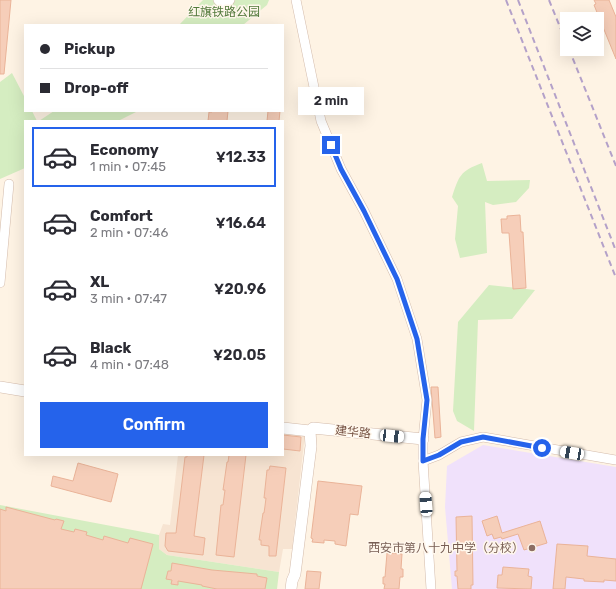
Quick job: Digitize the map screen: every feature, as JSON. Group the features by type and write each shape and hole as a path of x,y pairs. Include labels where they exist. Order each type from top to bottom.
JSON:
{"street":[{"path":"218,0 226,7 230,0"},
{"path":"296,0 321,121 341,169 364,211 397,279 417,339 427,400 423,439 423,461 431,589"},
{"path":"0,283 9,184"},
{"path":"0,387 24,391"},
{"name":"建华路","path":"284,428 310,431 313,428 423,439"},
{"path":"291,589 311,446 310,431"},
{"path":"423,461 439,455 461,442 483,437 616,460"}],"shaded area":[{"path":"284,431 305,434 292,549 283,549 279,572 167,555 159,549 159,535 163,524 170,525 178,456 284,456"},
{"name":"西安市第八十九中学（分校）","path":"483,445 616,467 616,589 452,589 445,507 447,466"}],"green space":[{"name":"红旗铁路公园","path":"203,0 269,0 267,5 244,24 180,24"},
{"path":"12,73 24,96 24,112 32,112 36,120 24,120 24,168 0,179 0,82"},
{"path":"52,112 136,112 120,120 40,120"},
{"path":"482,163 487,181 530,180 529,188 516,202 493,205 485,202 487,253 460,258 455,239 458,206 452,197 461,175 469,169"},
{"path":"489,285 535,290 512,319 478,320 474,431 457,421 453,411 458,322"},
{"path":"0,505 159,535 159,549 167,555 279,572 277,589 0,589"}],"building":[{"path":"0,0 11,0 4,74 0,74"},
{"path":"594,0 609,0 616,17 616,59 604,30 604,12 597,12 594,5 596,4"},
{"path":"209,112 228,112 227,120 208,120"},
{"path":"268,112 280,112 279,120 267,120"},
{"path":"520,215 521,232 523,232 526,288 513,289 509,233 502,233 501,219 507,219 507,216"},
{"path":"431,387 438,387 441,437 435,438"},
{"path":"284,435 301,437 300,451 284,449"},
{"path":"204,456 194,536 205,538 203,555 168,551 165,546 166,533 176,533 185,457"},
{"path":"229,456 246,456 234,557 216,555 221,505 223,505 225,490 223,490"},
{"path":"78,463 118,474 111,502 51,486 53,476 73,481"},
{"path":"270,466 286,468 276,556 269,556 269,546 261,545 261,540 259,540 266,498 264,498 267,470 269,470"},
{"path":"318,481 362,486 358,515 350,514 346,546 335,544 335,541 324,540 324,543 312,542 313,539 311,538"},
{"path":"6,507 64,521 61,529 74,532 75,529 87,532 86,535 103,540 104,536 128,543 130,538 153,544 141,589 0,589 0,509 6,511"},
{"path":"472,516 473,585 471,585 471,589 458,589 457,576 455,576 455,571 457,571 456,517"},
{"path":"497,516 502,533 540,521 547,543 524,550 518,534 502,539 501,537 494,539 492,534 487,536 482,521"},
{"path":"557,544 588,546 587,556 616,559 616,581 584,581 584,579 566,577 565,589 553,589"},
{"path":"387,553 402,554 401,569 403,569 403,577 400,577 399,589 384,589 385,584 383,584 383,577 385,577"},
{"path":"172,563 212,570 257,574 257,576 267,578 265,589 217,589 178,581 178,585 171,584 172,580 166,579 168,571 171,571"},
{"path":"503,567 529,569 528,576 532,577 531,589 497,588 498,575 502,575"},
{"path":"307,571 321,572 319,589 305,589"}],"railway":[{"path":"506,0 616,278"},
{"path":"518,0 616,251"},
{"path":"549,0 560,27"},
{"path":"572,56 616,166"}],"place":[{"name":"西安市第八十九中学（分校）","path":"532,548"}],"route":[{"path":"331,145 341,169 364,211 397,279 417,339 427,400 423,439 423,461 439,455 461,442 483,437 542,448"}]}
